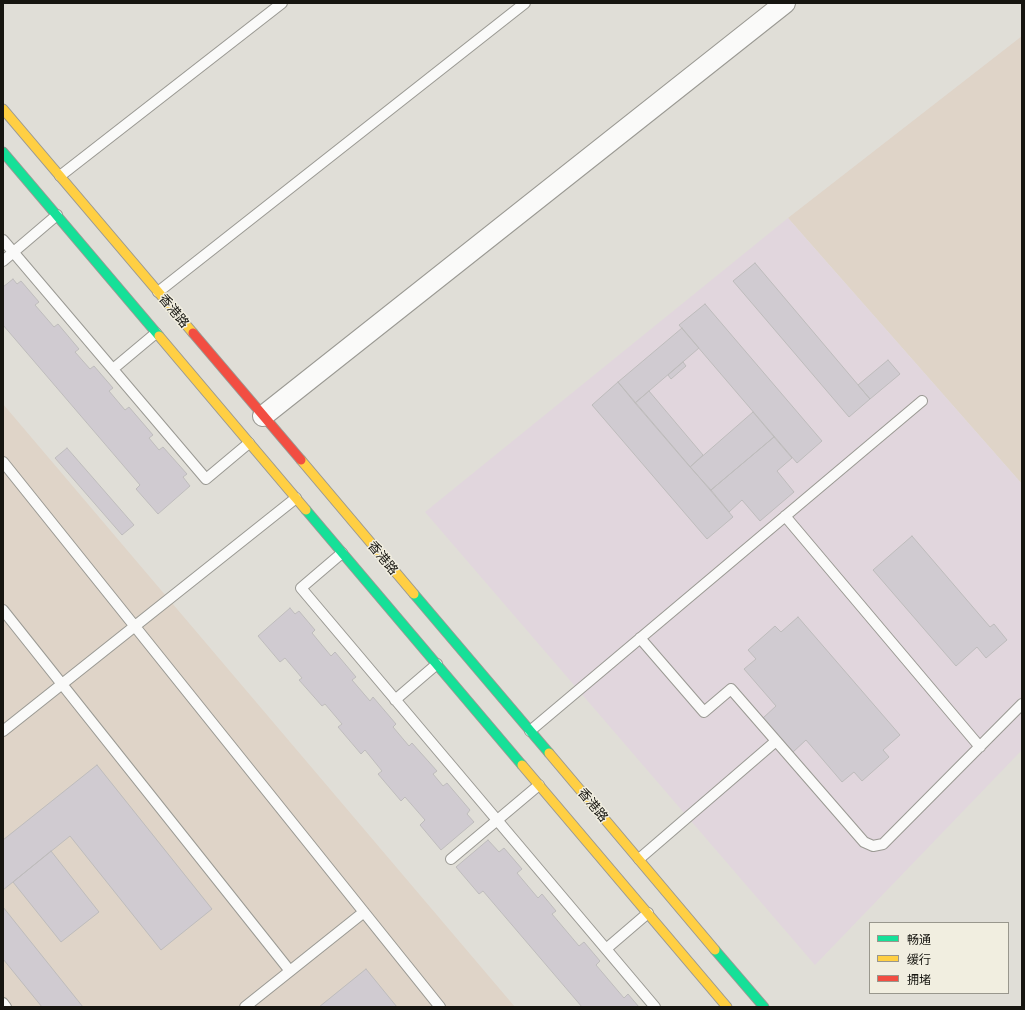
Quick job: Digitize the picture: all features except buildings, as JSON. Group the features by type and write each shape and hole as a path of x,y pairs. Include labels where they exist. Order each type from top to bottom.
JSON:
{"main road":[{"name":"香港路","path":"3,109 764,1007"},
{"path":"3,152 727,1007"}],"street":[{"path":"263,416 785,3"}],"lane":[{"path":"60,176 282,3"},
{"path":"158,292 525,3"},
{"path":"3,261 56,215"},
{"path":"3,240 206,479 249,443"},
{"path":"113,369 156,333"},
{"path":"530,731 922,401"},
{"path":"3,462 440,1007"},
{"path":"3,731 296,498"},
{"path":"785,516 980,747"},
{"path":"342,553 301,588 655,1007"},
{"path":"3,610 290,971"},
{"path":"640,638 704,712 731,689 864,842 872,846 883,844 1022,704"},
{"path":"395,700 437,664"},
{"path":"638,859 776,741"},
{"path":"451,859 539,785"},
{"path":"245,1007 364,912"},
{"path":"606,949 648,913"},
{"path":"3,1003 6,1007"}],"shaded area":[{"path":"1022,36 1022,484 788,218"},
{"path":"788,218 1022,484 1022,750 815,965 425,512"},
{"path":"3,404 515,1007 3,1007"}],"traffic: fast":[{"path":"3,152 159,336"},
{"path":"306,510 522,765"},
{"path":"414,594 549,753"},
{"path":"715,950 764,1007"}],"traffic: slow":[{"path":"3,109 193,333"},
{"path":"159,336 306,510"},
{"path":"301,460 414,594"},
{"path":"549,753 715,950"},
{"path":"522,765 727,1007"}],"traffic: jam":[{"path":"193,333 301,460"}]}
